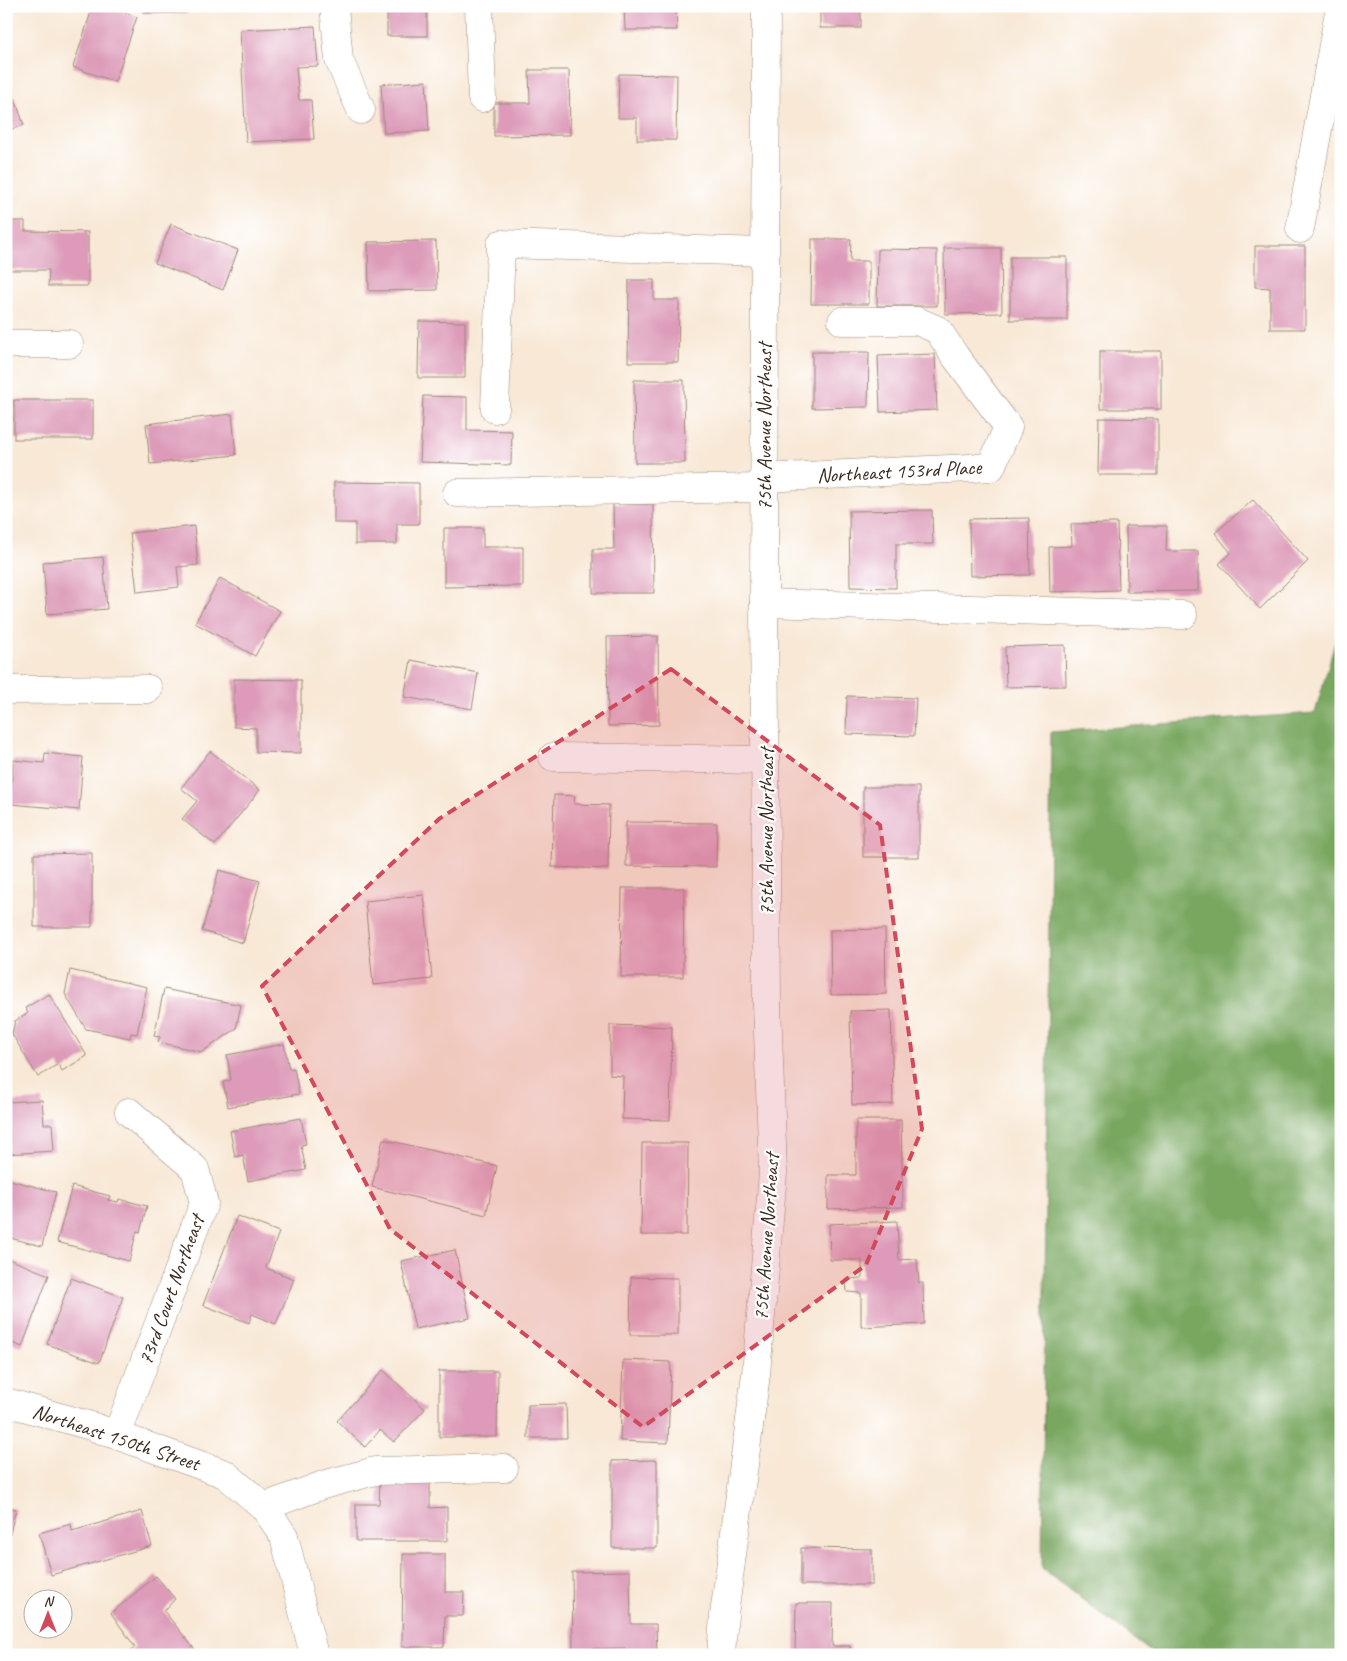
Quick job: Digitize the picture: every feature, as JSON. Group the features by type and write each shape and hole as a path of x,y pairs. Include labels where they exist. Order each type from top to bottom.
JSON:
{"street":[{"path":"334,6 339,60 361,110"},
{"path":"479,6 482,98"},
{"name":"75th Avenue Northeast","path":"721,1655 724,1615 756,1374 773,1173 767,1004 763,483 766,6"},
{"path":"1300,229 1340,6"},
{"path":"495,409 500,244 764,252"},
{"name":"Northeast 153rd Place","path":"763,483 990,467 1008,427 954,356 938,330 917,321 842,321"},
{"path":"6,344 69,344"},
{"path":"457,493 763,483"},
{"path":"764,603 1183,615"},
{"path":"6,690 148,689"},
{"path":"552,756 765,760"},
{"name":"73rd Court Northeast","path":"117,1435 204,1202 195,1168 129,1112"},
{"name":"Northeast 150th Street","path":"6,1402 91,1426 225,1474 264,1507"},
{"path":"314,1655 284,1536 264,1507 323,1485 375,1471 504,1468"}],"highlighted area":[{"path":"671,669 880,825 922,1129 866,1265 643,1427 390,1229 262,986 439,819"}],"green space":[{"path":"1341,622 1341,1655 1155,1655 1042,1569 1051,732 1315,713"}],"building":[{"path":"93,6 105,6 137,17 115,82 73,67"},
{"path":"143,6 186,6 186,13 143,13"},
{"path":"387,6 427,6 427,36 387,36"},
{"path":"624,6 676,6 677,30 625,30"},
{"path":"820,6 861,6 861,28 820,28"},
{"path":"944,6 975,6 974,9 944,8"},
{"path":"315,26 318,66 296,67 299,100 311,100 314,139 246,142 240,30"},
{"path":"529,70 569,70 570,135 494,136 494,103 530,103"},
{"path":"619,74 677,75 676,140 637,140 637,118 618,118"},
{"path":"6,77 24,125 6,131"},
{"path":"426,81 429,131 384,133 381,84"},
{"path":"6,221 25,221 25,231 88,232 88,286 48,286 49,270 6,270"},
{"path":"171,224 238,250 223,290 155,263"},
{"path":"812,239 851,239 850,261 869,261 869,304 811,304"},
{"path":"436,241 437,290 369,291 368,242"},
{"path":"1255,246 1305,246 1305,329 1270,329 1270,288 1255,287"},
{"path":"944,248 1001,248 1002,313 945,314"},
{"path":"878,249 937,250 937,306 877,306"},
{"path":"1010,257 1067,257 1067,320 1010,320"},
{"path":"629,280 654,280 654,300 679,300 678,362 628,362"},
{"path":"419,321 465,322 465,378 418,378"},
{"path":"1100,351 1161,351 1161,409 1100,409"},
{"path":"812,352 869,352 868,407 812,408"},
{"path":"935,354 937,410 880,412 878,356"},
{"path":"634,380 684,380 685,463 635,463"},
{"path":"423,396 467,397 467,430 512,431 511,465 420,462"},
{"path":"14,400 93,400 93,439 14,439"},
{"path":"232,414 236,455 150,464 146,424"},
{"path":"1099,418 1158,419 1158,475 1098,475"},
{"path":"334,482 419,483 419,524 397,524 397,544 355,544 355,523 334,523"},
{"path":"1253,500 1308,561 1260,609 1219,564 1231,553 1215,533"},
{"path":"613,504 653,504 654,593 593,593 593,549 614,549"},
{"path":"932,510 933,544 896,544 896,588 850,587 849,511"},
{"path":"1029,518 1030,575 970,576 969,519"},
{"path":"1117,523 1119,590 1050,592 1049,547 1072,546 1071,524"},
{"path":"194,526 198,565 177,567 179,587 137,592 130,533"},
{"path":"1126,526 1167,526 1166,551 1198,551 1198,591 1127,592"},
{"path":"444,528 483,528 483,547 523,547 523,586 444,587"},
{"path":"103,557 107,609 47,614 43,562"},
{"path":"220,578 280,611 255,656 195,623"},
{"path":"658,636 659,725 608,726 607,637"},
{"path":"1065,645 1066,686 1006,687 1005,647"},
{"path":"411,660 478,673 472,709 404,697"},
{"path":"234,679 301,680 301,753 256,752 256,728 234,727"},
{"path":"847,696 916,698 914,736 846,734"},
{"path":"210,751 260,790 215,845 182,819 197,801 181,788"},
{"path":"45,753 83,757 79,810 10,804 13,760 44,763"},
{"path":"863,787 919,787 919,857 863,857"},
{"path":"554,795 575,796 574,804 609,805 608,869 552,867"},
{"path":"626,822 717,823 716,867 626,866"},
{"path":"92,853 92,927 34,927 34,854"},
{"path":"219,870 260,881 243,943 202,931"},
{"path":"622,888 684,888 683,977 621,977"},
{"path":"424,895 432,979 373,985 365,901"},
{"path":"885,929 886,994 831,995 830,930"},
{"path":"70,970 147,987 137,1034 131,1033 130,1038 86,1029 65,994"},
{"path":"164,989 241,1005 236,1029 202,1052 158,1042 160,1037 154,1036"},
{"path":"49,994 87,1056 62,1071 58,1064 38,1077 12,1034 15,1021 28,1013 25,1008"},
{"path":"891,1010 893,1104 852,1105 850,1011"},
{"path":"610,1025 672,1027 670,1120 622,1119 623,1076 610,1075"},
{"path":"284,1044 289,1069 294,1068 299,1094 228,1107 223,1082 231,1080 227,1055"},
{"path":"42,1100 44,1124 52,1124 54,1151 6,1154 6,1102"},
{"path":"301,1118 306,1144 301,1145 306,1170 248,1181 243,1155 235,1157 230,1131"},
{"path":"856,1120 901,1120 903,1207 828,1209 828,1175 856,1175"},
{"path":"383,1139 497,1166 486,1215 372,1187"},
{"path":"642,1143 688,1143 687,1235 641,1235"},
{"path":"6,1179 56,1192 42,1246 6,1237"},
{"path":"72,1186 110,1196 108,1200 118,1202 119,1199 147,1206 140,1232 137,1231 129,1261 57,1242"},
{"path":"237,1216 279,1232 266,1268 294,1279 276,1324 252,1314 249,1323 203,1305"},
{"path":"897,1221 899,1260 917,1259 919,1283 923,1283 924,1324 861,1327 861,1293 847,1292 846,1279 862,1278 862,1260 830,1260 829,1224"},
{"path":"455,1250 470,1318 415,1329 401,1261"},
{"path":"6,1258 49,1275 22,1347 6,1340"},
{"path":"631,1277 678,1278 678,1335 630,1335"},
{"path":"71,1278 123,1297 99,1363 47,1344"},
{"path":"623,1360 671,1362 668,1443 620,1441"},
{"path":"383,1370 425,1409 394,1442 380,1430 365,1447 337,1421"},
{"path":"439,1371 498,1371 497,1437 439,1437"},
{"path":"566,1404 567,1438 528,1438 528,1405"},
{"path":"657,1460 657,1548 612,1548 612,1461"},
{"path":"380,1480 430,1480 430,1508 447,1507 447,1541 356,1541 356,1504 379,1504"},
{"path":"6,1507 16,1509 7,1546 6,1546"},
{"path":"142,1511 152,1546 51,1575 39,1533 71,1524 72,1531"},
{"path":"801,1548 872,1549 872,1585 801,1585"},
{"path":"403,1554 445,1554 445,1592 464,1592 463,1616 445,1616 444,1647 402,1647"},
{"path":"630,1571 631,1624 656,1624 657,1655 625,1655 625,1648 573,1649 572,1572"},
{"path":"156,1576 175,1599 164,1611 196,1651 192,1655 126,1655 135,1647 111,1613"},
{"path":"796,1603 833,1603 832,1646 850,1646 850,1655 795,1655"}]}
